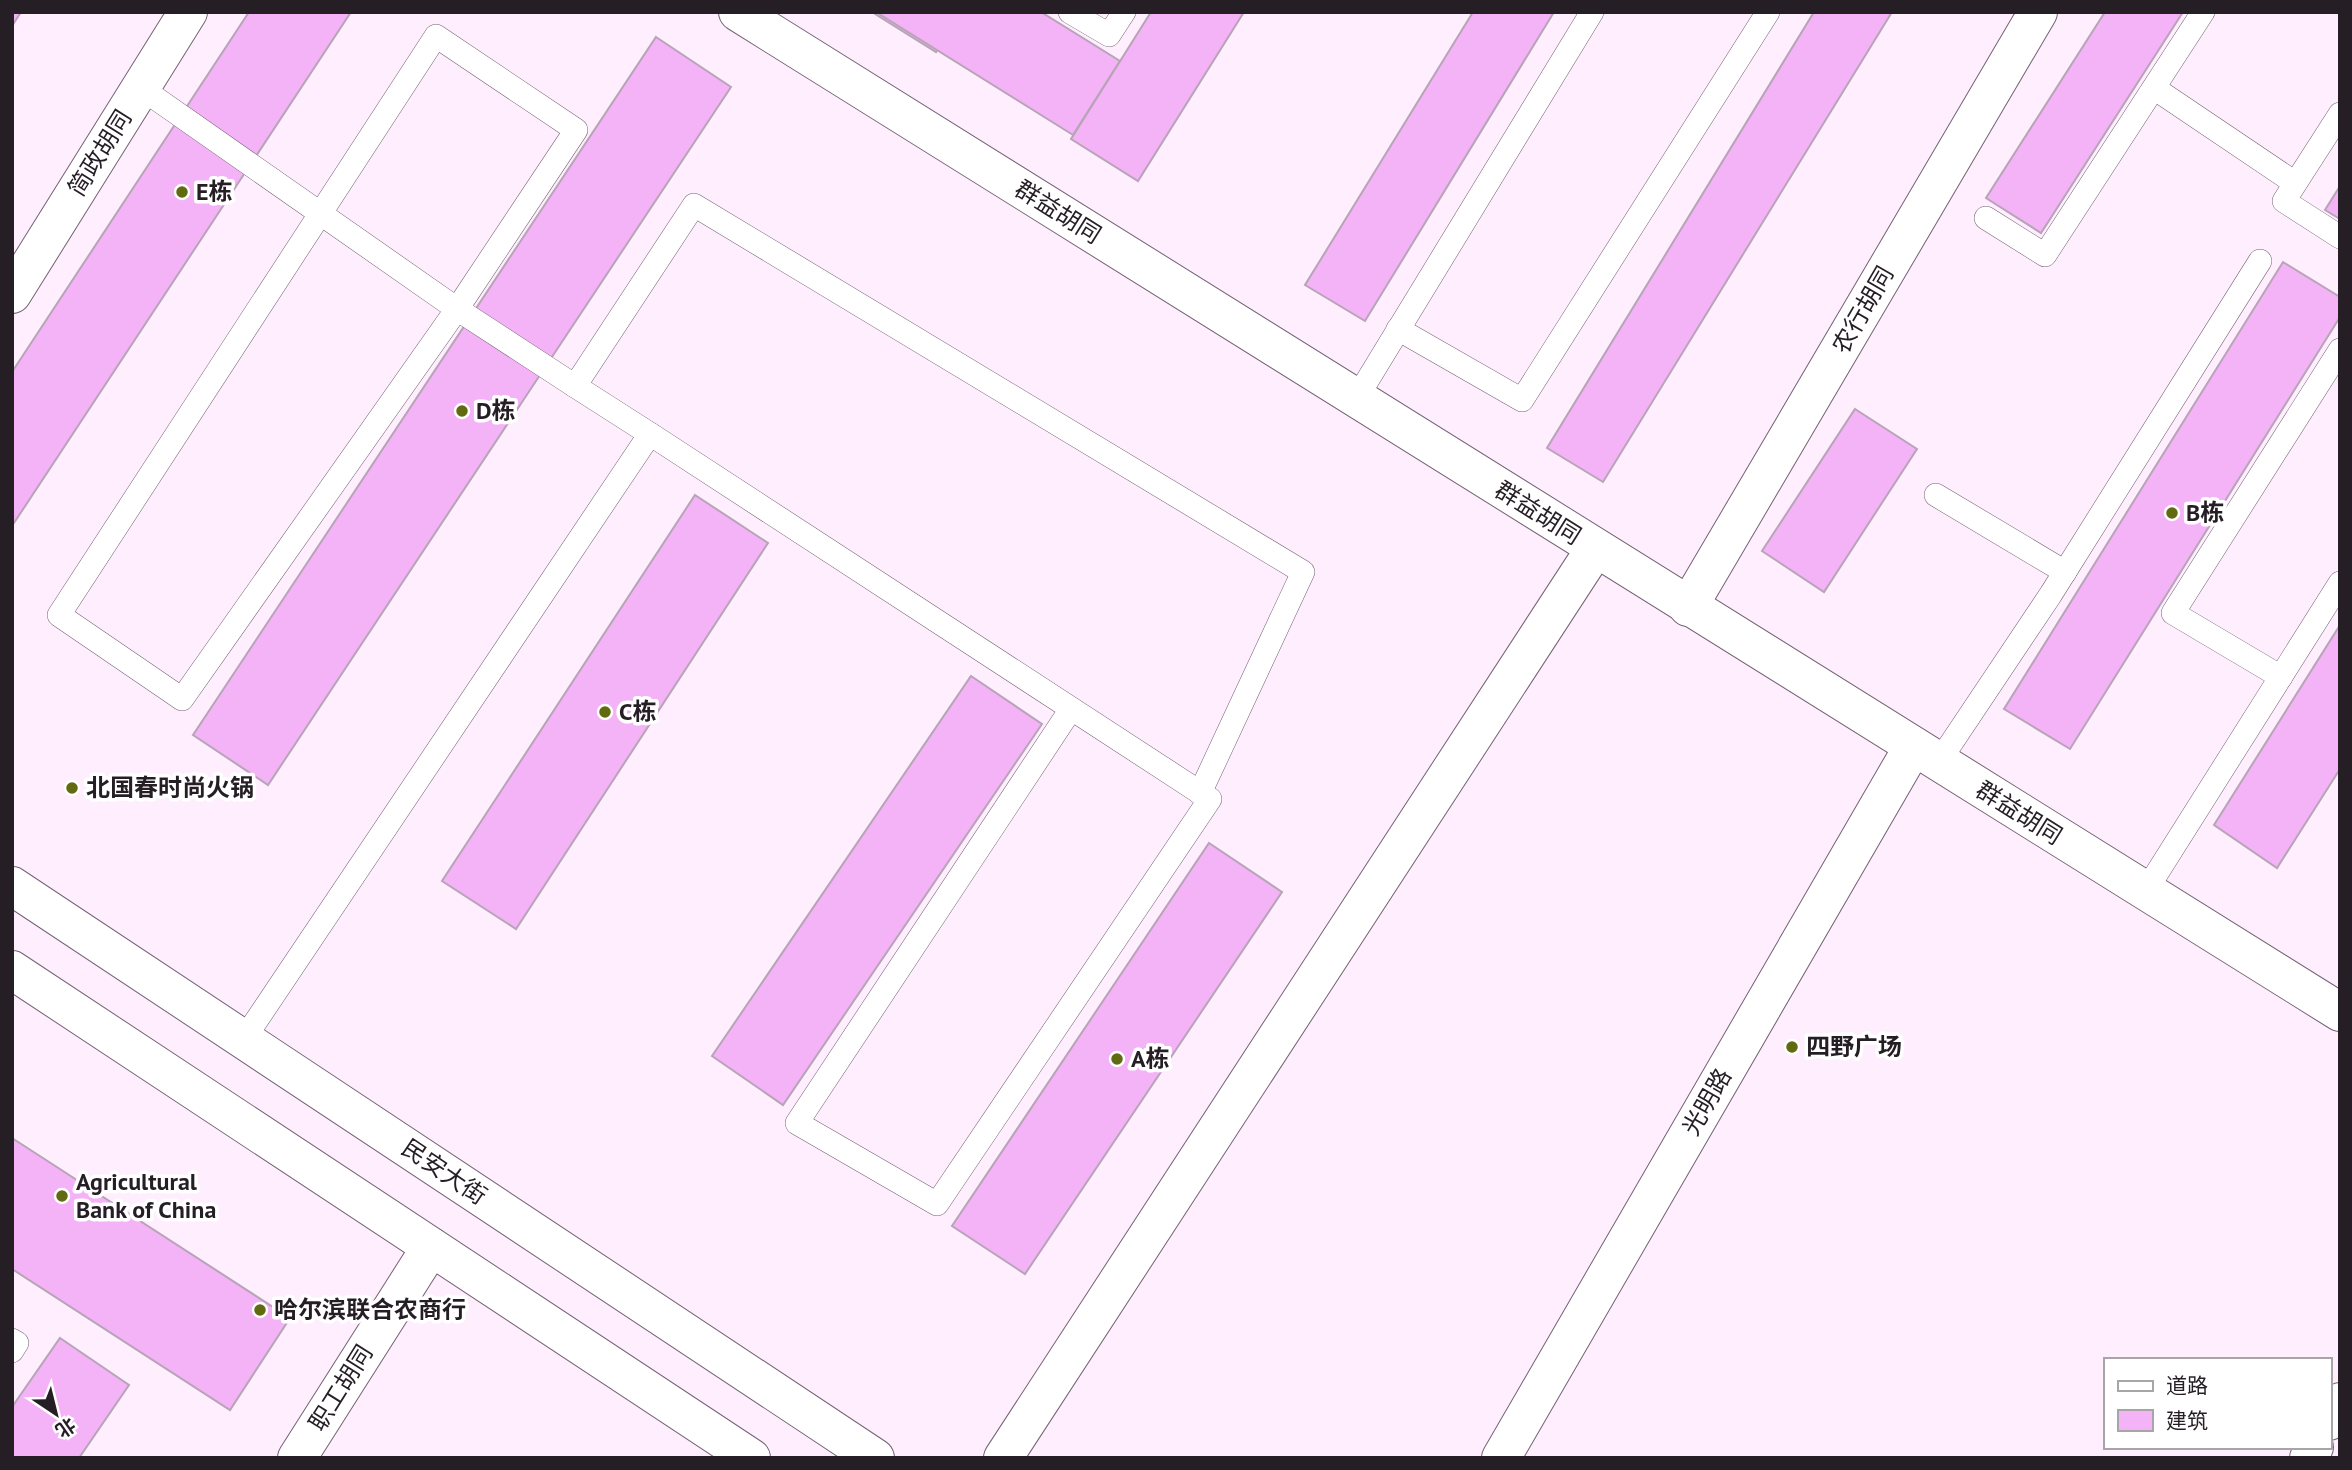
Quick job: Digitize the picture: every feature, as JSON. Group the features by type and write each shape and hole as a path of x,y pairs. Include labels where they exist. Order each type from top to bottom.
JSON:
{"street":[{"name":"简政胡同","path":"12,294 188,12"},
{"name":"群益胡同","path":"738,12 2340,1012"},
{"name":"农行胡同","path":"1688,607 2038,12"},
{"path":"1003,1458 1595,549"},
{"name":"光明路","path":"1501,1458 1925,755"},
{"name":"民安大街","path":"12,886 875,1458"},
{"path":"12,970 751,1458"},
{"name":"职工胡同","path":"297,1458 431,1247"},
{"path":"2331,1418 2340,1402"}],"lane":[{"path":"1070,12 1109,35 1124,12"},
{"path":"1356,399 1592,12"},
{"path":"1398,329 1522,400 1768,12"},
{"path":"1986,218 2045,255 2203,12"},
{"path":"436,36 576,130 457,309 182,699 60,615 436,36"},
{"path":"141,88 457,309 1210,799 937,1203 797,1123 1071,709"},
{"path":"2154,88 2295,183"},
{"path":"2340,114 2284,201 2340,237"},
{"path":"575,386 694,205 1303,572 1200,793"},
{"path":"1925,755 2065,572 2260,261"},
{"path":"2281,677 2173,613 2340,350"},
{"path":"244,1039 650,434"},
{"path":"1936,495 2065,572"},
{"path":"2146,892 2340,583"},
{"path":"12,1340 18,1343 12,1351"}],"building":[{"path":"12,12 21,12 12,26"},
{"name":"E栋","path":"249,12 351,12 12,526 12,372"},
{"path":"872,12 961,12 936,52"},
{"path":"876,12 1041,12 1120,61 1073,135"},
{"path":"1151,12 1244,12 1138,181 1071,139"},
{"path":"1473,12 1554,12 1365,321 1305,285"},
{"path":"1814,12 1892,12 1603,482 1547,448"},
{"path":"2105,12 2183,12 2041,233 1986,198"},
{"name":"D栋","path":"656,37 731,87 268,785 193,735"},
{"path":"2340,186 2340,219 2325,210"},
{"name":"B栋","path":"2283,262 2340,297 2340,317 2070,749 2004,709"},
{"path":"1855,409 1917,449 1824,592 1762,551"},
{"name":"C栋","path":"695,495 768,543 516,929 442,881"},
{"path":"2340,625 2340,769 2277,868 2214,825"},
{"path":"971,676 1042,724 783,1105 712,1056"},
{"name":"A栋","path":"1209,843 1282,892 1025,1274 952,1226"},
{"path":"12,1138 290,1318 230,1410 12,1269"},
{"path":"60,1338 129,1385 79,1458 12,1458 12,1407"}],"place":[{"name":"E栋","path":"182,192"},
{"name":"D栋","path":"462,411"},
{"name":"B栋","path":"2172,513"},
{"name":"C栋","path":"605,712"},
{"name":"北国春时尚火锅","path":"72,788"},
{"name":"四野广场","path":"1792,1047"},
{"name":"A栋","path":"1117,1059"},
{"name":"Agricultural Bank of China","path":"62,1196"},
{"name":"哈尔滨联合农商行","path":"260,1310"}]}
